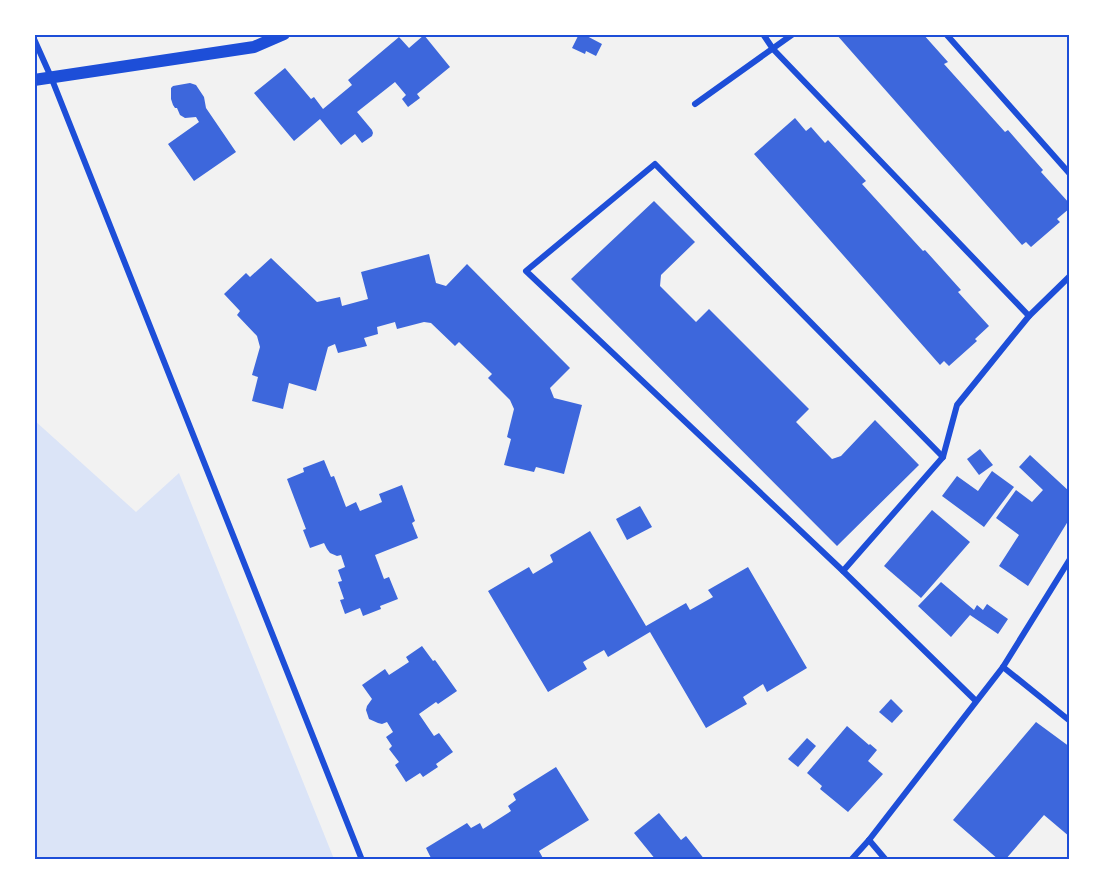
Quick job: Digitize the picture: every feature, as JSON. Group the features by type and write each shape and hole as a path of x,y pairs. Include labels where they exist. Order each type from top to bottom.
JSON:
{"main road":[{"path":"34,80 254,47 284,34"}],"street":[{"path":"763,34 773,49 1029,316"},
{"path":"695,104 793,34"},
{"path":"946,34 1070,174"},
{"path":"34,39 362,860"},
{"path":"944,457 655,164 526,271 843,571 976,701"},
{"path":"843,571 944,457 957,405 1029,316 1070,276"},
{"path":"851,860 1003,667 1070,559"},
{"path":"1003,667 1070,721"},
{"path":"869,840 886,860"}],"shaded area":[{"path":"34,420 136,512 179,473 334,859 35,859"}],"building":[{"path":"579,34 602,44 596,56 572,48"},
{"path":"836,34 923,34 948,62 944,64 1005,132 1008,130 1070,204 1070,208 1057,219 1060,222 1031,247 1026,242 1022,245"},
{"path":"424,35 450,67 417,94 420,98 408,107 402,99 406,95 395,82 357,112 373,133 362,143 355,134 341,145 320,119 294,141 254,93 285,68 311,99 314,97 323,109 352,85 348,80 399,37 409,48"},
{"path":"190,83 196,85 204,97 206,108 236,152 194,181 168,144 199,122 196,117 185,118 180,115 171,99 173,86"},
{"path":"795,118 806,131 811,127 825,143 828,140 866,181 862,184 961,290 958,292 989,326 975,339 977,341 949,366 944,361 940,365 754,154"},
{"path":"654,201 695,242 661,275 660,286 696,322 709,309 809,409 796,422 832,459 841,456 875,420 919,465 837,546 571,279"},
{"path":"429,254 436,283 446,286 467,264 570,368 550,388 554,398 582,405 564,474 536,467 534,472 504,465 511,439 507,437 514,409 510,400 488,378 492,374 459,342 455,346 431,323 424,322 397,329 395,322 377,327 378,334 364,338 367,346 338,353 335,344 328,347 316,391 289,383 283,409 252,401 258,377 252,375 260,347 257,336 237,315 240,311 224,294 246,273 250,277 271,258 317,302 340,297 342,306 368,299 361,272"},
{"path":"980,449 993,465 979,475 967,459"},
{"path":"1030,455 1070,492 1070,518 1028,586 999,566 1019,535 996,518 1016,490 1032,502 1043,490 1019,467"},
{"path":"324,460 331,477 334,476 346,507 356,502 360,511 382,502 379,494 402,485 415,521 412,523 418,538 375,555 384,579 389,577 398,599 363,616 360,608 345,614 340,600 344,599 338,582 342,581 338,570 345,567 341,555 330,553 324,543 310,548 303,530 306,529 287,479 304,472 303,468"},
{"path":"992,471 1014,487 984,527 942,496 957,476 978,491"},
{"path":"640,506 652,527 627,540 616,519"},
{"path":"932,510 970,542 921,598 884,566"},
{"path":"590,531 646,626 686,603 690,610 713,597 708,590 748,567 807,668 767,692 763,684 743,697 747,704 706,728 650,632 608,657 604,650 583,662 587,669 548,692 488,591 529,567 533,574 553,562 550,555"},
{"path":"941,582 974,610 977,605 983,610 987,604 1008,619 998,634 970,615 951,637 918,606"},
{"path":"422,646 457,691 419,714 434,736 439,733 453,752 436,764 438,767 423,777 420,773 406,782 395,765 399,762 389,749 392,746 386,737 393,732 387,722 382,724 369,719 366,710 372,699 362,685 385,669 389,675 409,662 406,657"},
{"path":"891,699 903,711 892,723 879,712"},
{"path":"1036,722 1070,747 1070,837 1044,815 1005,860 999,860 953,820"},
{"path":"847,726 877,750 868,761 883,774 848,812 820,789 822,786 807,773"},
{"path":"807,738 816,746 798,767 788,759"},
{"path":"556,767 589,820 539,851 544,860 432,860 426,848 467,823 471,828 480,823 483,829 511,811 508,806 516,800 513,794"},
{"path":"659,813 681,840 686,836 705,860 656,860 634,833"}]}
